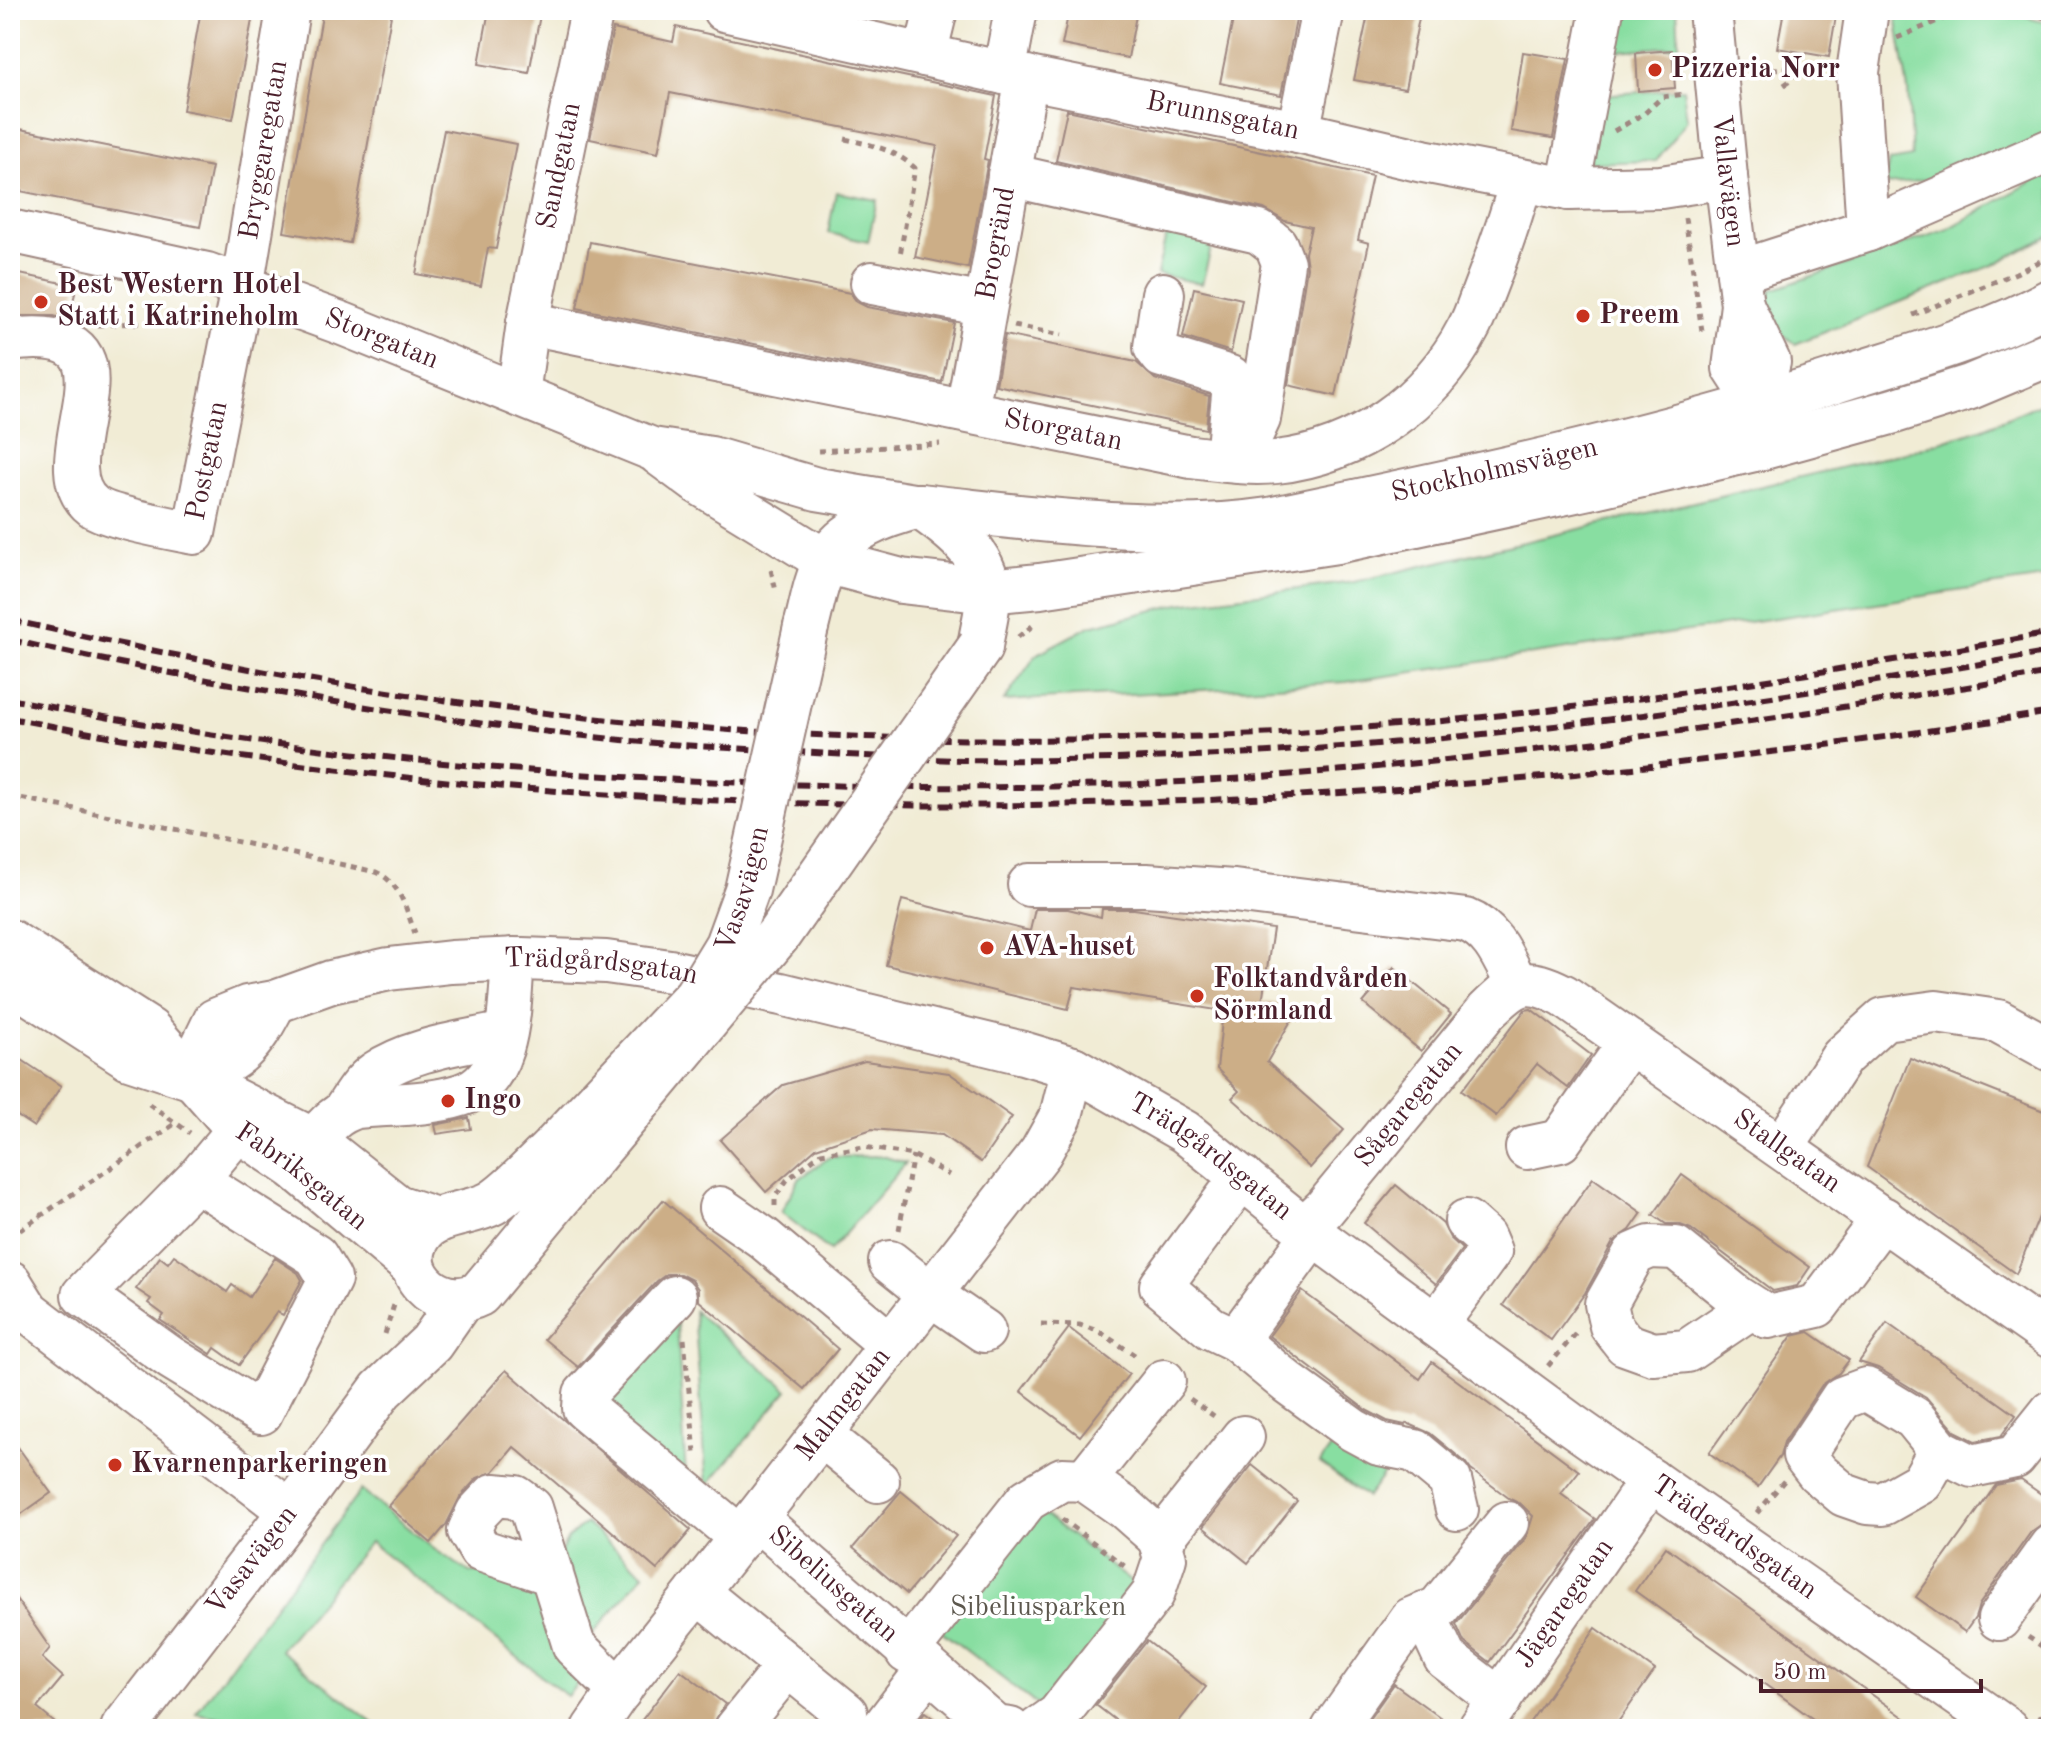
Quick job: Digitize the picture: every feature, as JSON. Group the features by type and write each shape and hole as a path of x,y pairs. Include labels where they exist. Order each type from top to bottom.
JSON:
{"main road":[{"name":"Stockholmsvägen","path":"826,561 901,581 988,591 1337,541 1594,486 1762,425 2051,301"},
{"name":"Stockholmsvägen","path":"919,506 1115,524 1236,525 1580,452 1762,425 1894,411 1970,387 2051,353"},
{"name":"Vasavägen","path":"433,1284 479,1294 491,1281 566,1160 696,996 727,945 747,890 806,627 826,561 845,539 871,522 919,506"},
{"path":"919,506 944,523 964,542 979,563 988,591 980,647"},
{"path":"980,647 1057,583"},
{"name":"Vasavägen","path":"123,1729 381,1390 431,1343 433,1284 414,1251 420,1236 447,1218 492,1203 566,1160 779,934 980,647"},
{"path":"447,1218 470,1219 489,1232 498,1255 496,1272"}],"street":[{"name":"Bryggaregatan","path":"242,288 288,10"},
{"name":"Sandgatan","path":"528,323 592,10"},
{"name":"Brunnsgatan","path":"724,10 1015,75 1521,181 1572,172 1661,187 1726,177"},
{"path":"925,55 936,10"},
{"name":"Brogränd","path":"967,411 1009,175 1016,10"},
{"path":"1298,132 1323,10"},
{"path":"1572,172 1602,10"},
{"name":"Vallavägen","path":"1710,10 1740,289 1734,368 1762,425"},
{"path":"1867,10 1858,72 1868,230"},
{"path":"1740,289 2051,150"},
{"path":"1009,175 1259,232 1276,245 1283,263 1259,419 1232,462"},
{"name":"Storgatan","path":"528,323 1191,457 1232,462 1275,462 1342,446 1378,428 1416,398 1468,330 1509,227 1521,181"},
{"name":"Storgatan","path":"10,231 207,274 343,324 652,449 711,458 817,489 919,506"},
{"path":"883,285 983,313"},
{"name":"Postgatan","path":"10,340 31,337 64,342 80,354 88,372 76,461 77,475 79,488 94,507 152,525 194,533 242,288"},
{"path":"1163,294 1155,347 1162,356 1230,377 1234,384 1232,462"},
{"path":"518,394 528,323"},
{"name":"Storgatan","path":"652,449 697,482 826,561"},
{"path":"1029,885 1146,885 1234,891 1466,920 1485,931 1500,951 1517,985"},
{"name":"Fabriksgatan","path":"10,941 150,1030 238,1130 293,1167 433,1284"},
{"path":"314,1140 334,1117 344,1111 439,1099 468,1092 494,1070 505,1033 513,959"},
{"name":"Trädgårdsgatan","path":"193,1079 225,1066 248,1047 275,1002 331,982 389,969 513,959 606,962 710,979 1008,1049 1073,1068 1185,1132 1309,1231 1651,1480 2017,1718"},
{"name":"Fabriksgatan","path":"10,981 129,1058 193,1079 314,1140 397,1206 447,1218"},
{"name":"Stallgatan","path":"1517,985 1530,983 1545,986 1564,996 2051,1337"},
{"name":"Sågaregatan","path":"1236,1340 1324,1209 1487,1011 1517,985"},
{"path":"1782,1148 1842,1057 1884,1019 1936,1012 1998,1021 2051,1050"},
{"path":"1527,1148 1560,1141 1630,1042"},
{"name":"Malmgatan","path":"593,1729 1041,1152 1061,1116 1073,1068"},
{"path":"238,1130 196,1180 83,1295 171,1358 261,1413"},
{"path":"1242,1177 1161,1286 1211,1328 1236,1340 1353,1430 1379,1444 1415,1451 1450,1480 1457,1509"},
{"path":"196,1180 316,1256 330,1279 261,1413 228,1465"},
{"path":"720,1208 762,1237 891,1345"},
{"path":"1752,1307 1768,1317 1817,1306 1883,1218"},
{"path":"1436,1325 1490,1251 1484,1237 1466,1221"},
{"path":"890,1262 984,1331"},
{"path":"10,1282 28,1311 291,1512"},
{"name":"Sibeliusgatan","path":"675,1297 585,1394 584,1408 695,1501 749,1528 996,1727 1010,1729"},
{"path":"1038,1729 1058,1715 1154,1589 1165,1558 1159,1538 1125,1508 1085,1480 1157,1373"},
{"path":"1940,1450 1972,1466 2015,1457 2051,1412"},
{"path":"821,1435 878,1481"},
{"path":"1160,1542 1243,1437"},
{"name":"Sibeliusgatan","path":"917,1661 1027,1500 1062,1479 1085,1480"},
{"name":"Jägaregatan","path":"1490,1714 1651,1480"},
{"path":"1333,1729 1411,1619 1438,1608 1507,1523"},
{"path":"1999,1619 2051,1546"},
{"path":"552,1574 574,1646 620,1691"},
{"path":"697,1592 787,1666 864,1721 893,1711 917,1661"},
{"path":"1424,1613 1445,1658 1490,1714"},
{"path":"736,1729 787,1666"}],"path":[{"path":"2031,10 2038,16 2051,19"},
{"path":"1784,85 1793,79 1793,68"},
{"path":"1572,172 1662,97 1686,94"},
{"path":"845,139 881,147 902,156 915,168 906,227 883,285"},
{"path":"1903,319 2051,256"},
{"path":"983,313 1062,335"},
{"path":"85,326 160,322 233,330"},
{"path":"814,452 961,441 967,411"},
{"path":"10,796 376,872 385,876 401,895 417,938 404,940"},
{"path":"10,1237 176,1123"},
{"path":"762,1237 775,1220 775,1197 787,1180 821,1153 864,1147 913,1155 949,1175"},
{"path":"890,1262 905,1204 913,1155"},
{"path":"675,1297 680,1301 693,1415 697,1482 695,1501"},
{"path":"1041,1324 1080,1325 1100,1332 1243,1437"},
{"path":"1535,1358 1560,1376"},
{"path":"1032,1497 1154,1589"},
{"path":"1756,1514 1768,1523"},
{"path":"2017,1718 2051,1723"}],"green space":[{"path":"1611,10 1677,10 1679,46 1605,52"},
{"path":"1895,10 2018,10 2032,19 2051,24 2051,137 1948,174 1883,185 1889,161 1912,157 1908,90"},
{"path":"1683,89 1687,120 1656,161 1586,163 1600,95"},
{"path":"2051,171 2051,235 1993,265 1795,344 1776,329 1766,292 1948,229"},
{"path":"836,192 877,200 868,242 828,233"},
{"path":"1167,231 1213,241 1202,284 1157,274"},
{"path":"2051,399 2051,577 1346,682 1004,701 1037,654 1090,626 1179,604 1354,582 1911,451 1984,428"},
{"path":"882,1156 906,1163 830,1251 781,1212 799,1179 830,1157"},
{"path":"676,1307 686,1477 600,1410"},
{"path":"694,1311 788,1390 707,1486"},
{"path":"1341,1434 1388,1468 1367,1497 1320,1463"},
{"path":"361,1490 434,1549 471,1573 520,1571 558,1619 582,1678 567,1696 370,1542 280,1650 381,1729 280,1729 196,1713"},
{"name":"Sibeliusparken","path":"1031,1504 1140,1589 1045,1711 936,1627"},
{"path":"586,1523 644,1574 590,1637 560,1553 568,1538"}],"building":[{"path":"201,10 254,10 233,119 183,110"},
{"path":"323,10 392,10 350,243 284,232"},
{"path":"489,10 541,10 529,73 479,64"},
{"path":"1069,10 1137,10 1128,58 1062,45"},
{"path":"1235,10 1298,10 1281,95 1220,83"},
{"path":"1369,10 1419,18 1405,89 1354,80"},
{"path":"1784,10 1837,10 1829,57 1777,48"},
{"path":"676,27 996,96 968,268 915,257 937,146 670,93 658,153 590,139 613,29 673,42"},
{"name":"Pizzeria Norr","path":"1672,50 1675,88 1638,91 1636,53"},
{"path":"1523,52 1568,59 1553,138 1511,131"},
{"path":"1067,110 1372,176 1358,240 1369,243 1336,396 1288,385 1311,227 1285,221 1264,209 1056,161"},
{"path":"10,127 212,167 200,227 10,189"},
{"path":"444,130 516,144 496,249 488,248 481,286 416,274"},
{"path":"590,242 850,293 857,302 867,307 954,323 942,382 577,308"},
{"name":"Best Western Hotel Statt i Katrineholm","path":"10,272 77,286 68,320 54,316 10,316"},
{"path":"1194,288 1242,299 1231,352 1183,337"},
{"path":"1005,335 1136,362 1155,379 1209,396 1206,429 996,385"},
{"path":"902,900 1030,931 1035,909 1068,909 1101,917 1102,909 1134,909 1273,929 1262,1002 1299,1007 1267,1062 1344,1130 1310,1168 1232,1098 1239,1091 1217,1069 1223,1011 1074,987 1068,1009 886,965"},
{"path":"1394,967 1451,1014 1421,1051 1363,1003"},
{"path":"1531,1009 1591,1055 1568,1088 1537,1064 1496,1116 1462,1090 1525,1010"},
{"path":"10,1052 61,1086 34,1127 10,1111"},
{"path":"1910,1058 2051,1114 2051,1187 2016,1274 1867,1167"},
{"path":"865,1061 949,1073 1012,1117 981,1162 942,1135 872,1129 816,1148 766,1192 720,1140 783,1085"},
{"path":"469,1118 471,1129 437,1134 435,1125"},
{"path":"1682,1175 1810,1267 1797,1286 1773,1291 1691,1229 1666,1224 1653,1215"},
{"path":"1593,1178 1642,1213 1630,1230 1613,1242 1585,1293 1551,1340 1503,1305"},
{"path":"1396,1185 1443,1224 1450,1238 1462,1249 1436,1284 1364,1223"},
{"path":"663,1200 838,1349 804,1389 698,1300 698,1289 692,1280 680,1274 667,1274 657,1281 578,1367 544,1339"},
{"path":"174,1255 227,1292 232,1285 249,1297 275,1258 298,1273 302,1280 283,1315 277,1312 239,1365 215,1348 211,1354 160,1320 164,1315 148,1303 151,1299 136,1289 160,1257 168,1263"},
{"path":"1302,1291 1420,1379 1432,1362 1579,1471 1561,1494 1595,1519 1490,1662 1464,1642 1456,1624 1526,1538 1533,1516 1521,1504 1471,1470 1430,1433 1407,1423 1387,1421 1366,1410 1269,1336"},
{"path":"1887,1323 2016,1415 2001,1436 1975,1441 1955,1431 1926,1397 1878,1368 1859,1362"},
{"path":"1069,1328 1129,1374 1080,1436 1021,1391"},
{"path":"1809,1332 1849,1360 1839,1373 1822,1385 1758,1487 1709,1453 1792,1336"},
{"path":"506,1370 691,1530 657,1570 514,1447 493,1472 477,1478 460,1497 446,1525 431,1543 388,1506"},
{"path":"10,1436 51,1493 10,1522"},
{"path":"1252,1465 1297,1501 1248,1563 1203,1527"},
{"path":"2021,1480 2051,1501 2051,1511 2042,1524 2031,1532 1979,1605 1975,1618 1965,1632 1916,1597 1996,1485"},
{"path":"901,1491 956,1536 907,1594 853,1548"},
{"path":"1666,1547 1920,1729 1827,1729 1635,1591"},
{"path":"10,1590 50,1648 42,1658 63,1677 37,1708 62,1729 10,1729"},
{"path":"1596,1628 1655,1670 1613,1729 1525,1729"},
{"path":"1147,1641 1206,1687 1173,1729 1127,1729 1096,1705"},
{"path":"680,1670 725,1704 710,1729 635,1729"},
{"path":"1394,1684 1455,1728 1455,1729 1362,1729"},
{"path":"925,1712 947,1729 912,1729"}],"railway":[{"path":"10,620 304,678 526,711 778,733 1046,740 1313,731 1499,715 1776,679 2051,633"},
{"path":"10,640 314,699 468,722 622,740 962,760 1236,754 1509,731 1781,696 2051,652"},
{"path":"10,699 211,734 413,760 515,769 718,782 1026,787 1232,779 1438,761 1745,722 2051,673"},
{"path":"10,718 264,760 518,788 774,803 1030,805 1286,796 1542,777 1797,749 2051,712"}],"place":[{"name":"Pizzeria Norr","path":"1655,70"},
{"name":"Best Western Hotel Statt i Katrineholm","path":"41,302"},
{"name":"Preem","path":"1583,316"},
{"name":"AVA-huset","path":"987,948"},
{"name":"Folktandvården Sörmland","path":"1197,996"},
{"name":"Ingo","path":"448,1101"},
{"name":"Kvarnenparkeringen","path":"115,1465"}]}
